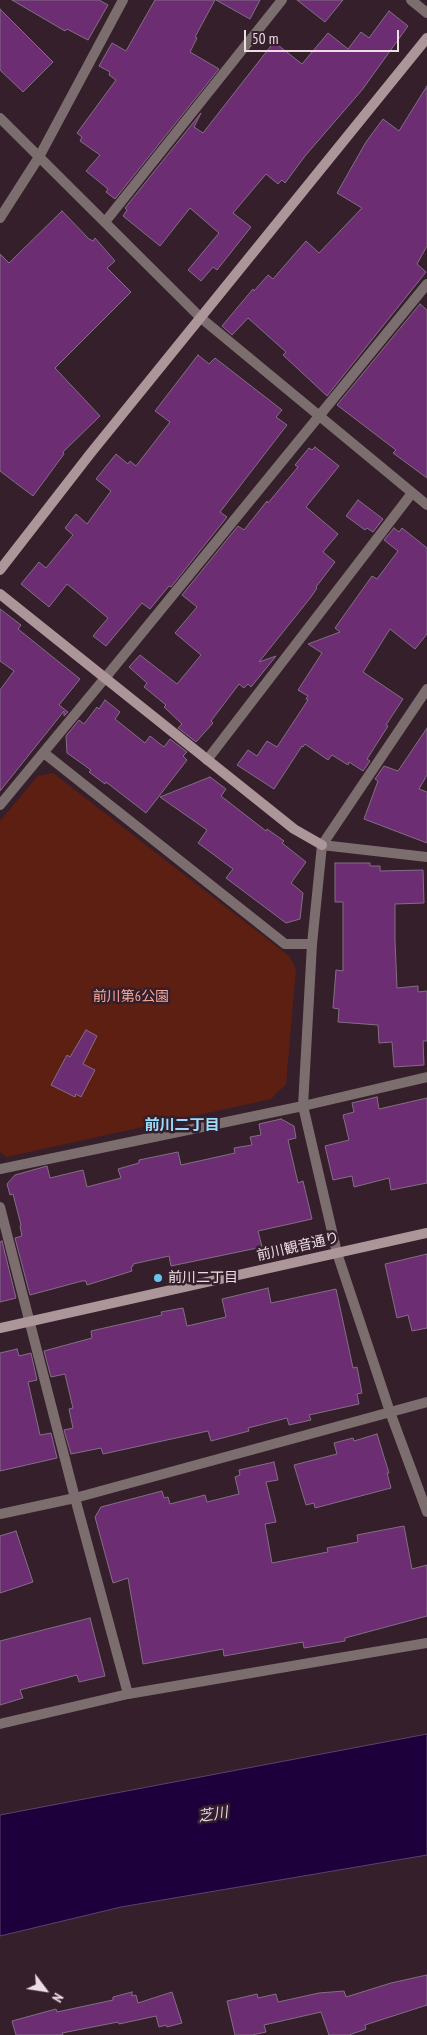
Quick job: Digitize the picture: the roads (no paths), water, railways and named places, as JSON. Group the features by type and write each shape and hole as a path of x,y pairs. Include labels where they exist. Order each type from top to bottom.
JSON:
{"street":[{"path":"0,218 39,157 123,0"},
{"path":"105,222 282,0"},
{"path":"411,0 427,13"},
{"path":"0,570 90,454 427,38"},
{"path":"0,118 201,318 427,505"},
{"path":"0,805 427,284"},
{"path":"207,760 412,493"},
{"path":"0,594 294,829 322,844 427,857"},
{"path":"427,689 322,844 312,944 303,1106 337,1253 390,1412 427,1512"},
{"path":"44,753 286,944 312,944"},
{"path":"0,1169 303,1106 427,1077"},
{"path":"0,1207 128,1694"},
{"name":"前川観音通り","path":"0,1328 427,1233"},
{"path":"0,1514 75,1498 427,1402"},
{"path":"0,1724 128,1694 427,1644"}],"water":[{"name":"芝川","path":"427,1734 427,1855 121,1907 0,1936 0,1815"}],"place":[{"name":"前川二丁目","path":"158,1278"}],"district":[{"name":"前川二丁目","path":"182,1126"}],"park label":[{"name":"前川第6公園","path":"131,997"}]}
